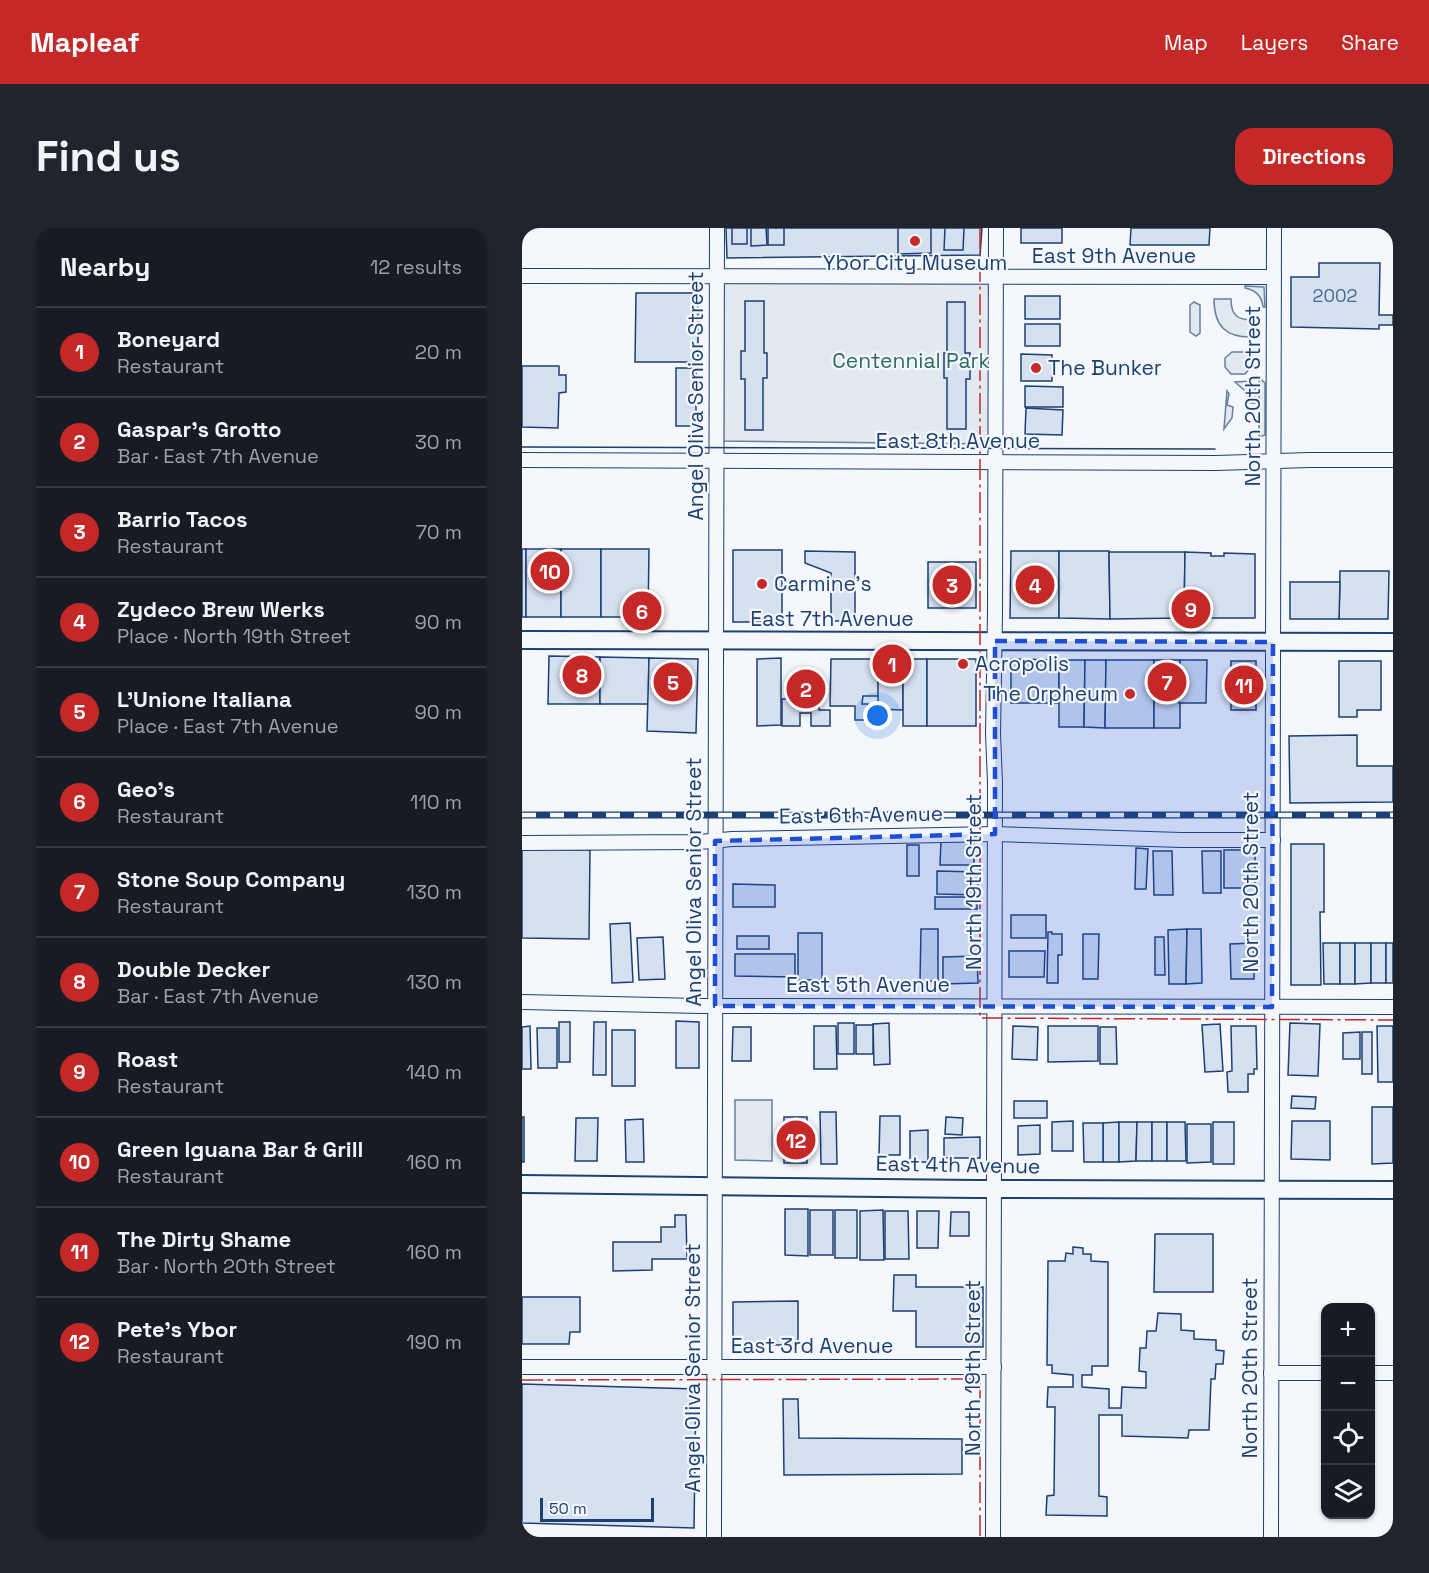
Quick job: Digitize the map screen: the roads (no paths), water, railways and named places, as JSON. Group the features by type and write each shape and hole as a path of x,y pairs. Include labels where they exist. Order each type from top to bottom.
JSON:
{"street":[{"name":"Angel Oliva Senior Street","path":"714,1537 717,228"},
{"name":"North 19th Street","path":"993,1537 995,834 993,734 996,228"},
{"name":"North 20th Street","path":"1271,1537 1274,228"},
{"name":"East 9th Avenue","path":"522,276 1274,277"},
{"name":"East 8th Avenue","path":"522,460 1216,463 1273,460 1393,460"},
{"name":"East 7th Avenue","path":"522,640 1393,642"},
{"name":"East 6th Avenue","path":"522,843 995,834 1181,840 1272,840"},
{"name":"East 5th Avenue","path":"522,1002 715,1006 1393,1007"},
{"name":"East 4th Avenue","path":"522,1184 1393,1190"},
{"name":"East 3rd Avenue","path":"522,1367 994,1367"},
{"path":"1271,1373 1321,1373"},
{"path":"1375,1373 1393,1373"}],"tram line":[{"path":"522,447 1215,449"}],"railway":[{"path":"522,815 1393,815"}],"place":[{"name":"Ybor City Museum","path":"915,241"},
{"name":"The Bunker","path":"1036,368"},
{"name":"Green Iguana Bar & Grill","path":"550,571"},
{"name":"Carmine's","path":"762,584"},
{"name":"Barrio Tacos","path":"952,585"},
{"name":"Zydeco Brew Werks","path":"1035,585"},
{"name":"Roast","path":"1191,609"},
{"name":"Geo's","path":"642,611"},
{"name":"Boneyard","path":"892,664"},
{"name":"Acropolis","path":"963,664"},
{"name":"Double Decker","path":"582,675"},
{"name":"L'Unione Italiana","path":"673,682"},
{"name":"Stone Soup Company","path":"1167,682"},
{"name":"The Dirty Shame","path":"1244,685"},
{"name":"Gaspar's Grotto","path":"806,689"},
{"name":"The Orpheum","path":"1130,694"},
{"name":"Pete's Ybor","path":"796,1140"}],"park label":[{"name":"Centennial Park","path":"911,361"}]}
